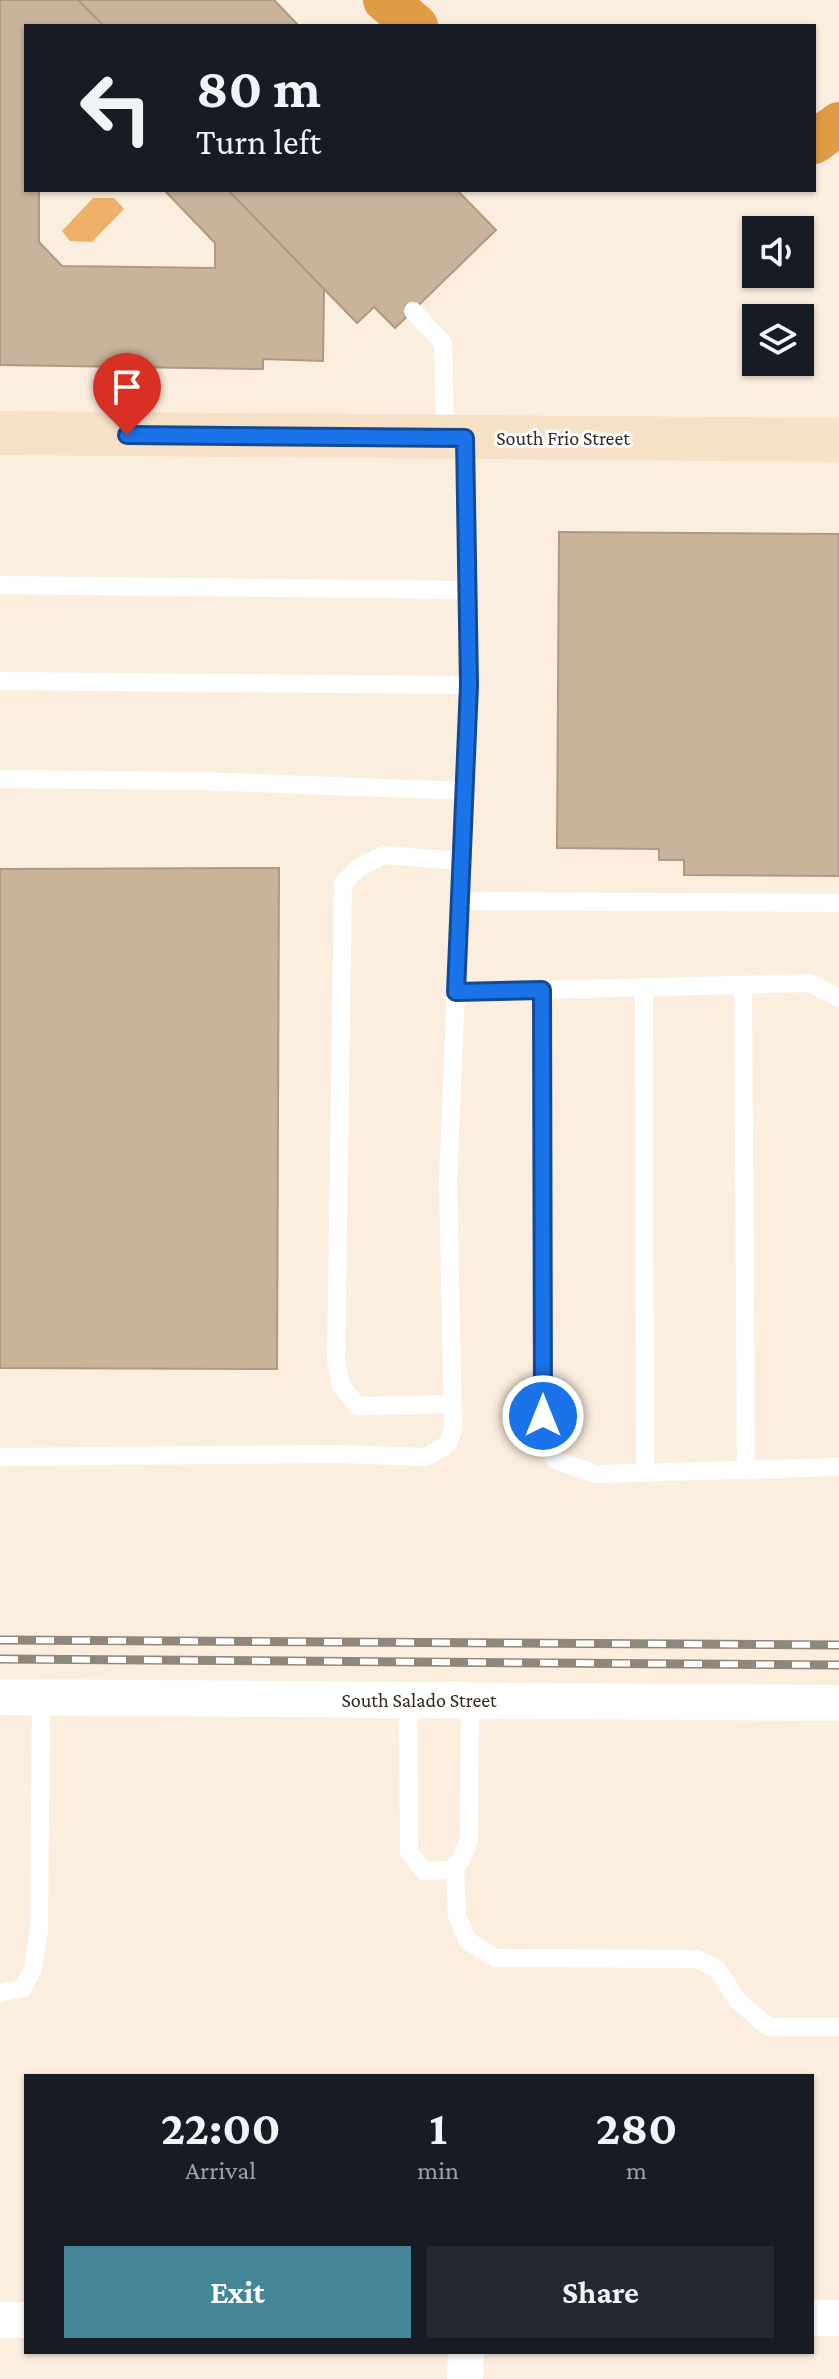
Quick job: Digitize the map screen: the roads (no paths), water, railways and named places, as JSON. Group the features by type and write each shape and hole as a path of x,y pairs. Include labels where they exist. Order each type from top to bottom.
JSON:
{"highway":[{"path":"385,0 414,24"},
{"path":"816,141 839,124"}],"main road":[{"name":"South Frio Street","path":"0,433 839,440"}],"street":[{"name":"South Salado Street","path":"0,1697 839,1703"},
{"path":"814,2318 839,2318"},
{"path":"0,2320 24,2320"},
{"path":"465,2379 466,2354"}],"lane":[{"path":"0,1457 266,1454 426,1457 448,1444 453,1427 453,1404 448,1180 469,685 467,590 455,438 443,343 413,311"},
{"path":"0,585 467,590"},
{"path":"0,681 469,685"},
{"path":"0,779 200,781 464,791"},
{"path":"453,1404 358,1406 341,1386 336,1359 343,884 357,869 383,855 462,861"},
{"path":"460,901 839,903"},
{"path":"456,992 810,983 839,998"},
{"path":"743,985 746,1470"},
{"path":"644,987 645,1472"},
{"path":"542,990 543,1416 555,1460 596,1474 839,1467"},
{"path":"0,1993 23,1988 33,1969 39,1931 41,1697"},
{"path":"408,1700 409,1852 424,1871 450,1870 460,1862 469,1840 470,1700"},
{"path":"455,1865 457,1916 468,1941 496,1958 697,1959 717,1969 738,2001 768,2027 839,2027"}],"railway":[{"path":"0,1640 839,1645"},
{"path":"0,1659 839,1665"}]}
